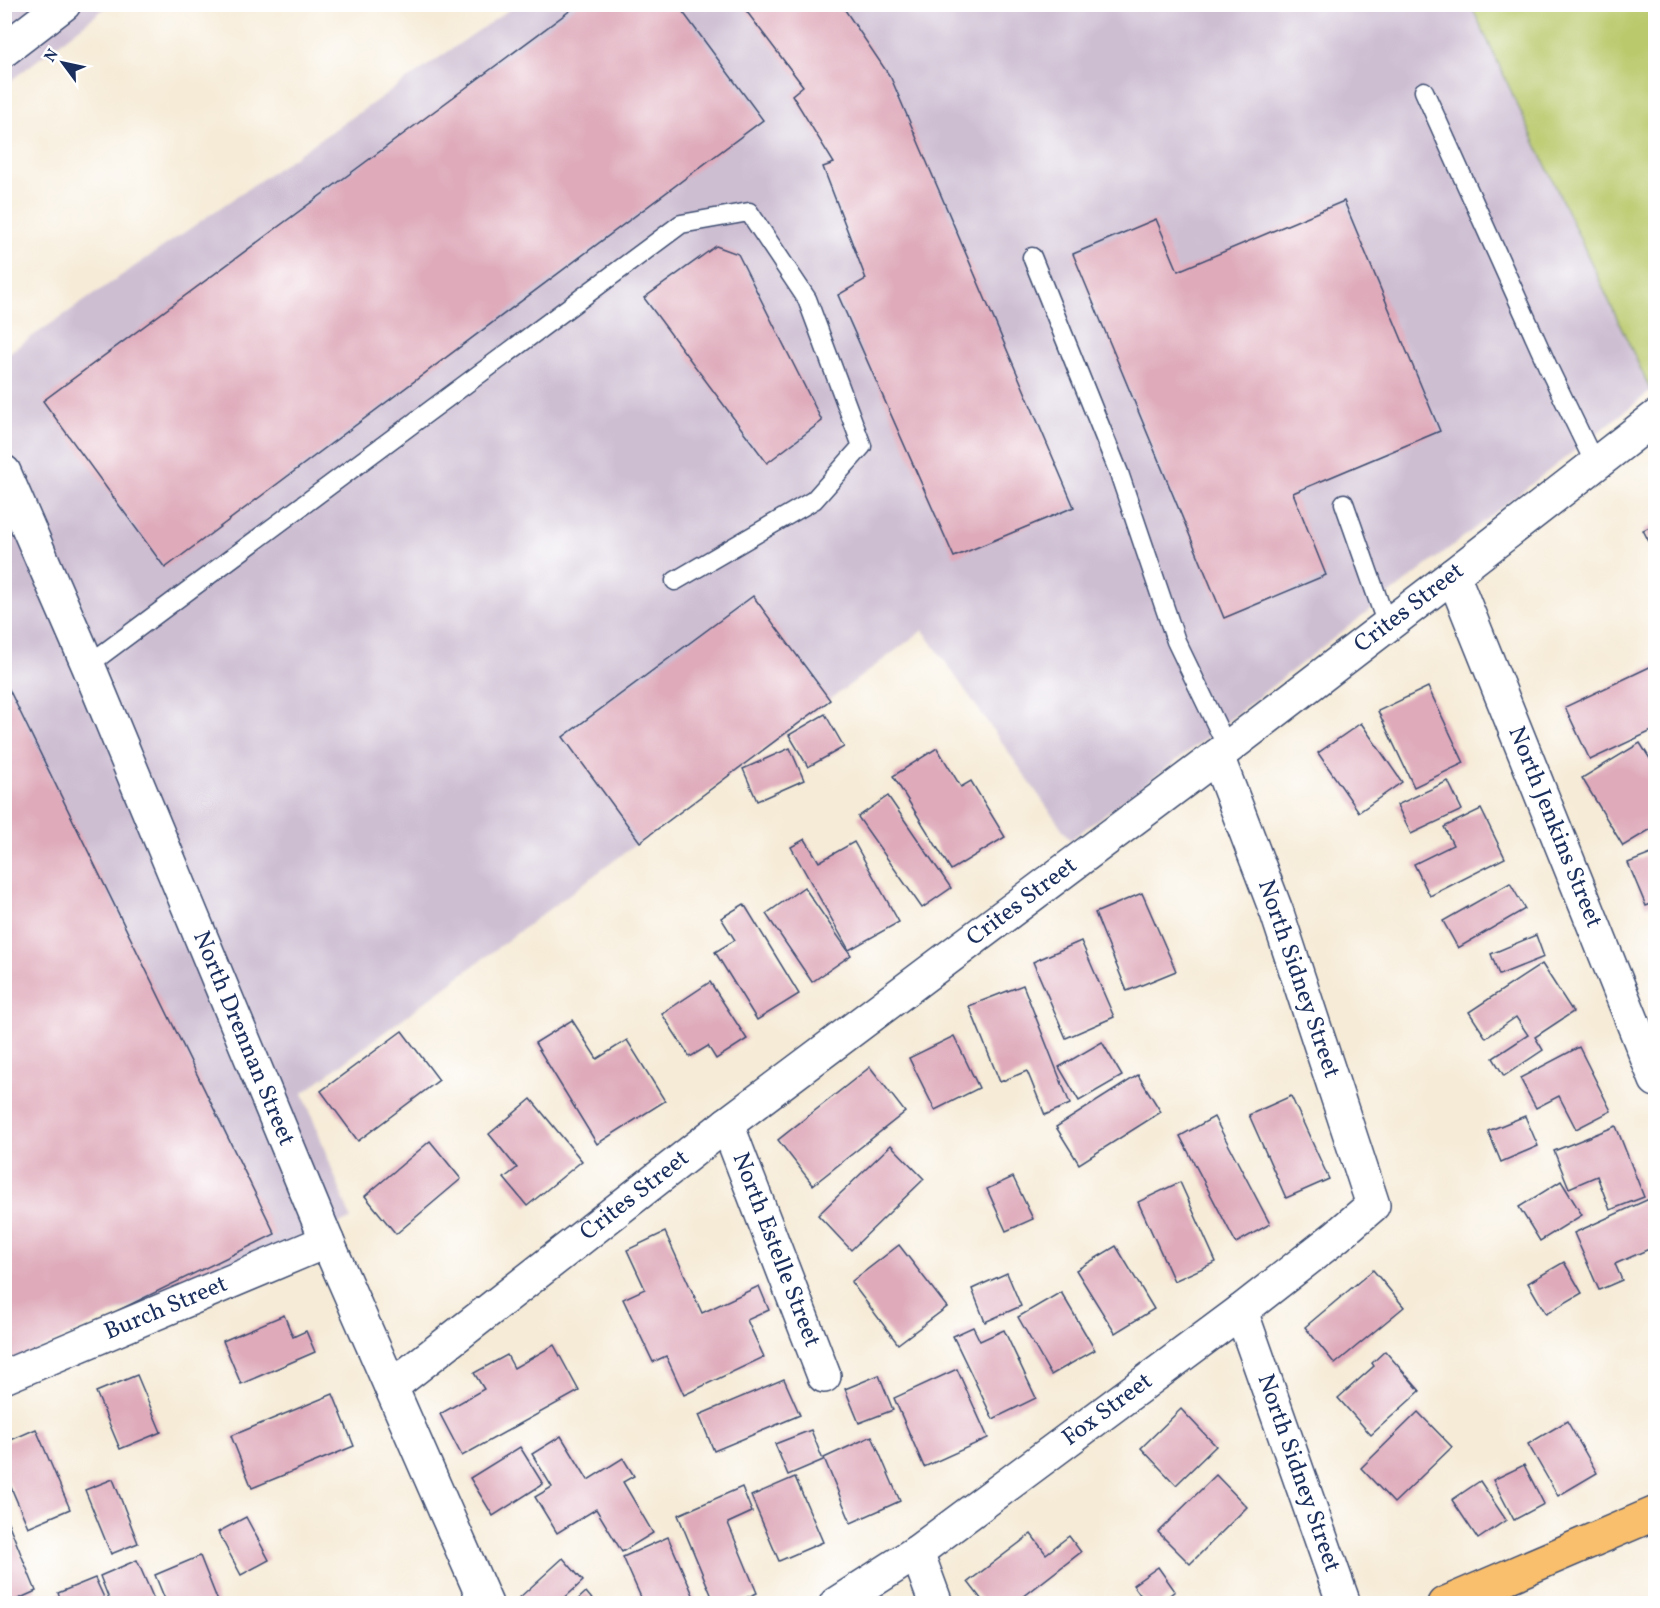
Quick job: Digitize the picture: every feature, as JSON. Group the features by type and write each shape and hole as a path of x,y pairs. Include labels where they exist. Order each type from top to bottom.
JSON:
{"main road":[{"path":"1444,1604 1656,1513"}],"street":[{"path":"4,50 60,6"},
{"name":"Crites Street","path":"391,1387 727,1124 1388,625 1656,417"},
{"name":"North Drennan Street","path":"4,472 88,664 327,1241 391,1387 476,1600"},
{"name":"North Jenkins Street","path":"1453,575 1656,1080"},
{"name":"North Sidney Street","path":"1222,751 1373,1205"},
{"name":"North Estelle Street","path":"727,1124 824,1376"},
{"name":"Fox Street","path":"836,1604 917,1552 1241,1311 1373,1205"},
{"name":"Burch Street","path":"4,1377 327,1241"},
{"name":"North Sidney Street","path":"1241,1311 1344,1604"},
{"path":"917,1552 936,1604"}],"lane":[{"path":"1424,91 1548,367 1595,464"},
{"path":"88,664 681,224 749,212 807,299 862,446 814,500 675,580"},
{"path":"1032,257 1119,473 1176,641 1222,751"},
{"path":"1344,503 1388,625"}],"shaded area":[{"path":"1471,4 1651,391 1181,757 1070,840 923,630 303,1093 351,1219 5,1356 4,356 516,5"},
{"path":"5,5 109,5 5,85"}],"green space":[{"path":"1471,5 1655,5 1655,391 1651,391"}],"building":[{"path":"579,4 677,4 763,120 165,568 43,401"},
{"path":"741,4 841,4 891,78 1074,507 954,557 838,295 866,279 823,167 834,163 792,95 803,86"},
{"path":"1344,201 1440,431 1293,493 1326,575 1224,618 1073,254 1156,219 1178,271"},
{"path":"716,246 738,254 822,421 767,463 644,298"},
{"path":"1656,524 1656,555 1643,530"},
{"path":"753,596 830,700 640,842 563,737"},
{"path":"1656,664 1656,729 1590,760 1565,707"},
{"path":"4,679 275,1234 4,1366"},
{"path":"1428,687 1464,763 1414,787 1378,711"},
{"path":"825,714 844,747 808,767 789,735"},
{"path":"1361,723 1402,782 1359,812 1318,753"},
{"path":"1640,743 1656,768 1656,826 1623,846 1582,778"},
{"path":"790,748 804,780 757,801 743,769"},
{"path":"937,748 961,787 971,781 1005,837 951,870 893,776"},
{"path":"1448,781 1462,810 1411,834 1397,805"},
{"path":"888,796 951,888 922,908 858,817"},
{"path":"1481,809 1505,858 1430,896 1414,864 1453,845 1444,827"},
{"path":"805,839 819,862 854,842 899,922 849,950 791,847"},
{"path":"1656,852 1656,902 1646,906 1628,863"},
{"path":"1510,883 1525,909 1458,948 1443,921"},
{"path":"804,887 851,955 812,982 766,914"},
{"path":"1142,893 1176,971 1127,991 1095,913"},
{"path":"744,904 799,994 757,1020 715,952 735,940 721,918"},
{"path":"1536,935 1544,957 1499,975 1491,954"},
{"path":"1081,941 1114,1017 1066,1038 1033,962"},
{"path":"1542,964 1573,1012 1535,1037 1543,1050 1504,1076 1493,1058 1528,1035 1516,1017 1486,1038 1469,1012"},
{"path":"710,982 747,1039 716,1059 708,1046 690,1057 662,1014"},
{"path":"1023,985 1070,1104 1045,1115 1027,1071 1000,1082 969,1006"},
{"path":"572,1020 597,1059 627,1040 665,1101 597,1144 535,1043"},
{"path":"402,1031 439,1080 358,1141 321,1091"},
{"path":"954,1036 979,1088 935,1110 909,1058"},
{"path":"1102,1042 1122,1076 1079,1101 1059,1067"},
{"path":"1579,1047 1611,1111 1576,1129 1559,1096 1536,1108 1520,1078"},
{"path":"870,1067 905,1112 813,1185 778,1140"},
{"path":"1138,1075 1161,1112 1079,1164 1056,1127"},
{"path":"1291,1096 1329,1179 1286,1198 1249,1115"},
{"path":"531,1099 582,1161 527,1206 504,1178 517,1168 489,1134"},
{"path":"1525,1116 1538,1146 1501,1162 1488,1131"},
{"path":"1214,1117 1270,1224 1236,1243 1180,1136"},
{"path":"1616,1126 1644,1197 1610,1210 1597,1176 1569,1188 1554,1151"},
{"path":"430,1141 461,1179 396,1234 365,1196"},
{"path":"891,1145 924,1179 851,1250 818,1215"},
{"path":"1013,1177 1033,1219 1006,1231 987,1189"},
{"path":"1561,1181 1582,1215 1540,1241 1519,1207"},
{"path":"1180,1182 1216,1262 1174,1281 1138,1202"},
{"path":"1649,1199 1656,1212 1656,1246 1615,1264 1622,1280 1599,1290 1574,1233"},
{"path":"665,1232 702,1313 759,1286 769,1310 747,1320 764,1357 684,1395 666,1356 653,1362 623,1299 645,1289 627,1250"},
{"path":"899,1245 947,1307 898,1344 851,1282"},
{"path":"1116,1246 1154,1309 1115,1333 1076,1270"},
{"path":"1564,1262 1582,1293 1546,1314 1528,1283"},
{"path":"1373,1270 1404,1307 1335,1364 1305,1327"},
{"path":"1007,1273 1021,1306 985,1322 972,1289"},
{"path":"1061,1292 1095,1350 1051,1375 1018,1317"},
{"path":"284,1315 293,1337 306,1331 315,1352 241,1384 223,1341"},
{"path":"973,1327 980,1341 1004,1330 1036,1398 993,1419 953,1336"},
{"path":"554,1345 579,1391 462,1456 440,1414 484,1389 474,1373 507,1355 514,1368"},
{"path":"1385,1351 1420,1391 1371,1435 1338,1398 1374,1366 1372,1363"},
{"path":"957,1369 988,1438 924,1467 894,1398"},
{"path":"137,1375 161,1432 120,1449 96,1392"},
{"path":"879,1375 893,1410 859,1423 845,1389"},
{"path":"784,1379 800,1415 714,1451 699,1415"},
{"path":"333,1394 354,1446 252,1488 231,1436"},
{"path":"1181,1409 1216,1446 1176,1485 1141,1448"},
{"path":"1418,1412 1452,1447 1394,1503 1361,1468"},
{"path":"1567,1421 1597,1473 1558,1496 1528,1444"},
{"path":"36,1429 70,1509 28,1527 4,1471 4,1443"},
{"path":"811,1430 823,1460 788,1475 775,1444"},
{"path":"561,1436 588,1480 623,1458 634,1476 623,1482 653,1533 622,1552 596,1509 557,1533 535,1497 552,1487 532,1454"},
{"path":"872,1436 900,1501 851,1523 824,1458"},
{"path":"520,1447 543,1484 493,1516 470,1478"},
{"path":"1524,1465 1544,1504 1514,1520 1493,1480"},
{"path":"1216,1475 1247,1507 1190,1564 1158,1532"},
{"path":"795,1477 823,1542 779,1561 751,1496"},
{"path":"113,1479 138,1543 111,1554 85,1490"},
{"path":"1480,1481 1506,1520 1478,1539 1452,1500"},
{"path":"742,1487 752,1512 728,1523 757,1593 732,1604 715,1604 678,1515"},
{"path":"5,1515 36,1591 7,1604 5,1604"},
{"path":"246,1517 269,1560 241,1575 218,1532"},
{"path":"1031,1534 1046,1554 1069,1536 1081,1552 1014,1604 985,1604 968,1582"},
{"path":"668,1537 697,1604 644,1604 623,1557"},
{"path":"200,1556 219,1604 167,1604 155,1575"},
{"path":"563,1558 583,1581 558,1604 523,1604 519,1598"},
{"path":"137,1560 156,1604 111,1604 100,1576"},
{"path":"1158,1567 1175,1591 1158,1604 1147,1604 1133,1585"},
{"path":"95,1578 107,1604 62,1604 58,1593"},
{"path":"586,1592 596,1604 573,1604"}]}
